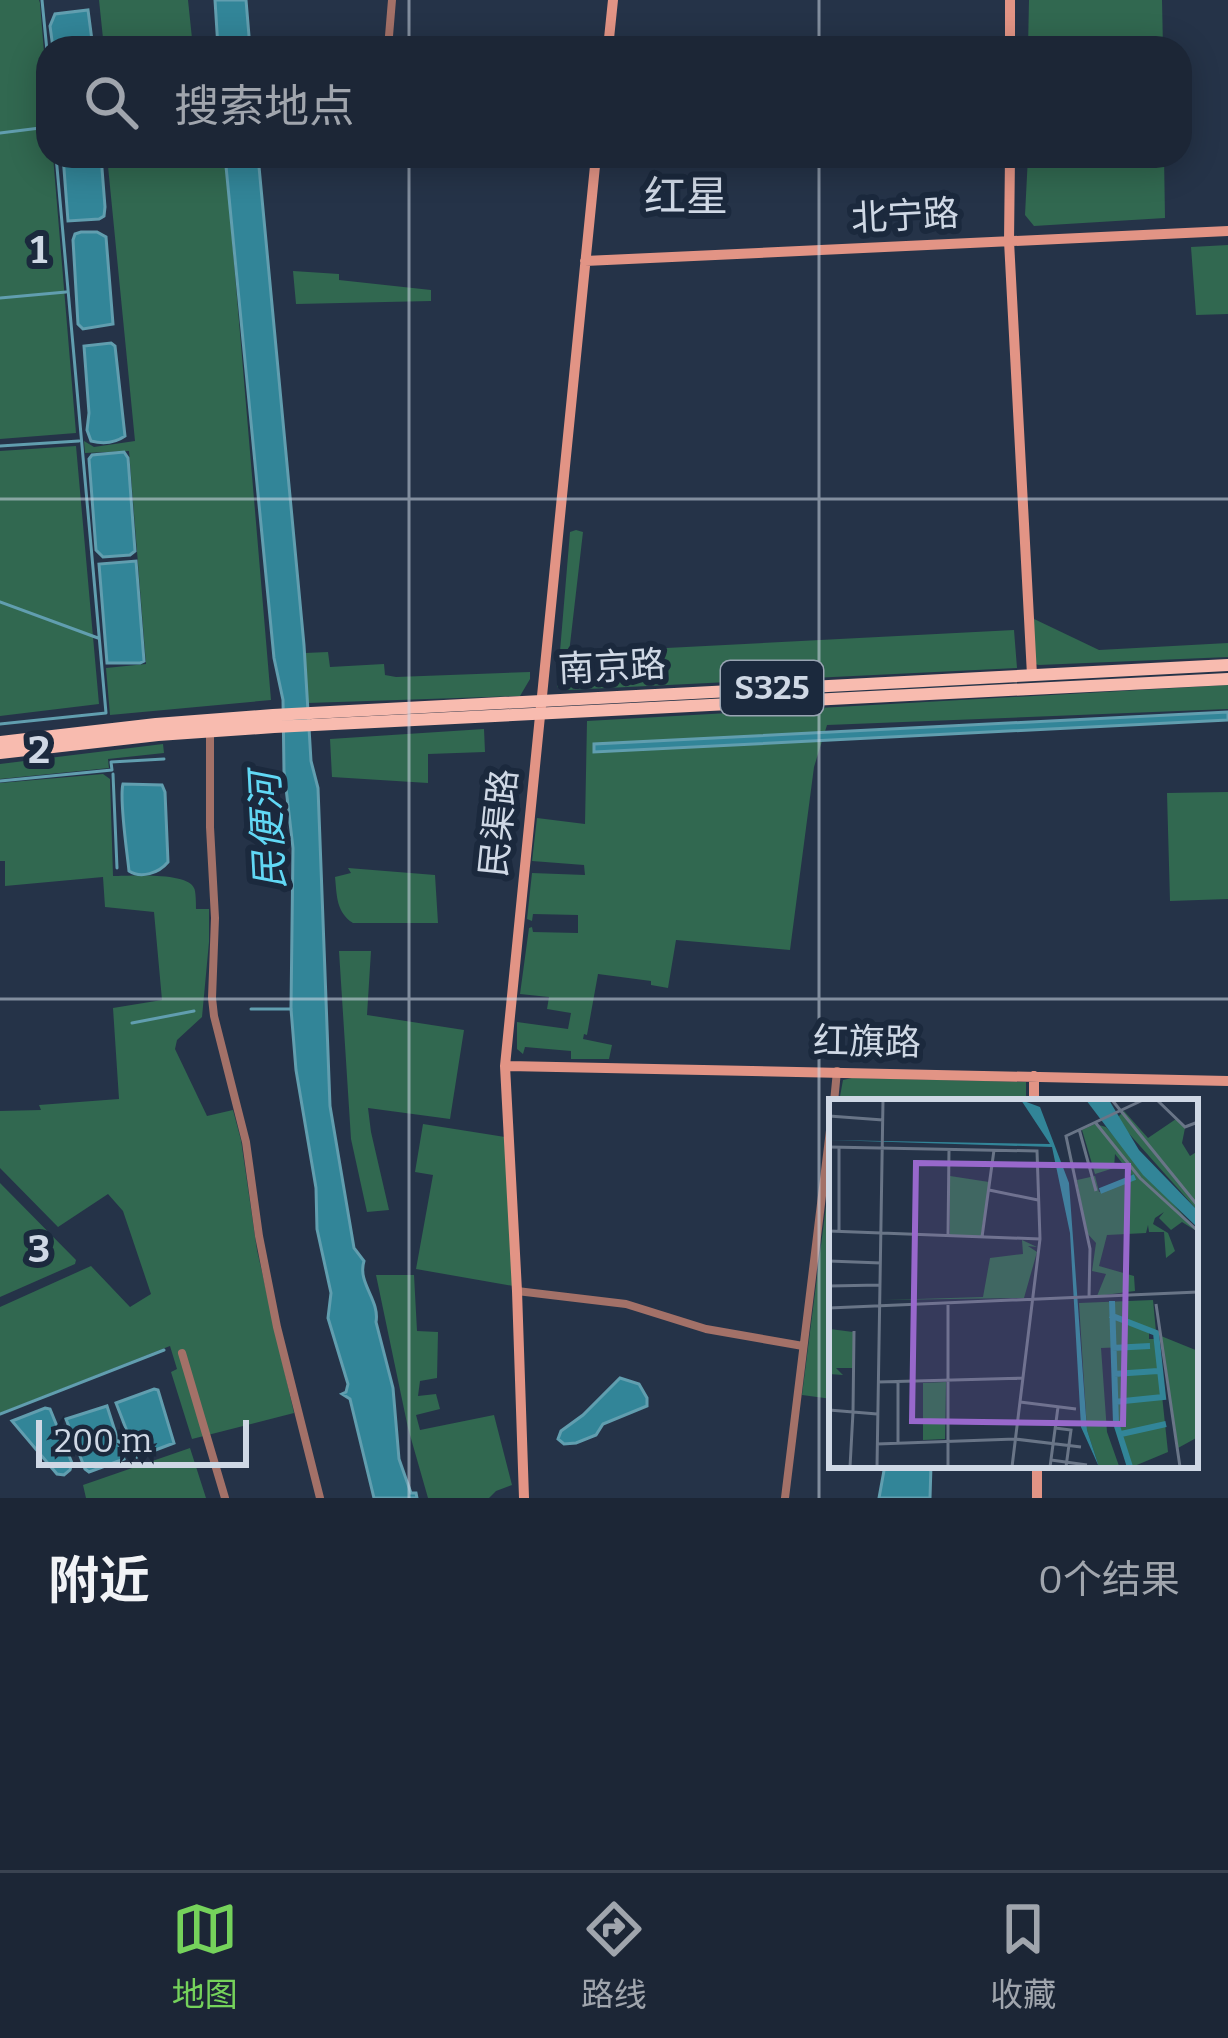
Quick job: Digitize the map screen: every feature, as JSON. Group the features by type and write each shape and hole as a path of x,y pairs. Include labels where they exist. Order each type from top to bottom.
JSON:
{"main road":[{"name":"南京路","path":"540,708 1228,664"},
{"name":"南京路","path":"0,742 156,724 1228,679"},
{"name":"南京路","path":"0,753 273,721"}],"street":[{"path":"389,36 392,0"},
{"path":"610,36 614,0"},
{"path":"1010,0 1010,36"},
{"name":"民渠路","path":"524,1498 505,1066 595,168"},
{"path":"1010,168 1031,675"},
{"name":"北宁路","path":"585,261 1228,231"},
{"path":"210,731 214,1016 247,1142 277,1327 320,1498"},
{"name":"红旗路","path":"505,1066 1228,1082"},
{"path":"833,1099 837,1071"},
{"path":"1034,1076 1034,1099"},
{"path":"784,1498 829,1138"},
{"path":"517,1291 626,1304 706,1329 803,1346"},
{"path":"182,1354 224,1498"}],"green space":[{"path":"0,0 39,0 43,36 36,36 36,168 54,168 76,433 0,439"},
{"path":"99,0 188,0 192,36 103,36"},
{"path":"1029,0 1162,0 1163,36 1028,36"},
{"path":"108,168 226,168 271,700 110,715 106,668 146,664 129,451 85,453 84,441 94,447 135,441"},
{"path":"1027,168 1164,168 1165,218 1034,226 1025,215"},
{"path":"1228,245 1228,314 1196,315 1191,247"},
{"path":"293,271 431,290 431,301 296,304"},
{"path":"76,446 99,704 0,716 0,451"},
{"path":"570,532 583,532 569,653 1014,630 1017,668 557,687"},
{"path":"1032,618 1099,650 1228,643 1228,657 1039,665 1035,664"},
{"path":"328,652 330,667 384,664 385,675 396,677 530,672 530,679 520,696 308,703 305,653"},
{"path":"1228,685 1228,709 827,725 814,767 790,950 676,940 668,988 598,974 583,1039 612,1045 609,1059 571,1059 571,1051 525,1047 523,1054 517,1049 517,1022 568,1029 571,1013 547,1009 549,997 520,994 529,928 578,933 578,915 533,914 532,921 527,919 532,873 585,875 584,865 532,861 537,818 585,824 587,721"},
{"path":"484,729 485,752 428,754 428,783 332,777 330,739"},
{"path":"163,744 164,753 108,759 109,768 0,779 0,764"},
{"path":"103,774 110,779 113,876 181,879 194,888 196,909 209,909 202,1017 177,1040 175,1049 207,1116 233,1110 257,1250 294,1413 192,1439 171,1372 177,1369 170,1346 0,1413 0,1307 91,1266 130,1307 151,1294 123,1211 108,1194 58,1227 0,1168 0,1111 119,1099 113,1008 162,1000 154,912 105,907 103,877 5,886 5,861 0,861 0,783"},
{"path":"1228,792 1228,899 1170,901 1167,793"},
{"path":"348,868 435,875 438,923 353,923 340,909 335,877 351,873"},
{"path":"339,951 371,951 367,1015 464,1030 450,1119 368,1108 389,1210 367,1212 351,1139"},
{"path":"843,1080 1026,1082 1026,1099 840,1099"},
{"path":"423,1124 505,1137 513,1286 416,1269 433,1175 415,1172"},
{"path":"0,1183 76,1260 0,1297"},
{"path":"829,1183 829,1399 802,1395"},
{"path":"376,1275 414,1275 417,1331 438,1332 437,1378 420,1381 418,1396 436,1394 440,1409 416,1415 420,1430 494,1415 512,1485 489,1498 428,1498"},
{"path":"190,1448 206,1498 86,1498 83,1485"}],"water":[{"path":"215,0 246,0 249,36 217,36"},
{"path":"88,10 91,36 51,36 55,14"},
{"path":"64,168 102,168 104,216 68,221"},
{"path":"226,168 259,168 311,761 318,788 330,1106 354,1248 364,1261 363,1277 375,1306 393,1388 399,1459 417,1498 374,1498 350,1399 342,1394 348,1384 328,1318 331,1293 317,1229 316,1188 291,1009 293,848 284,771 283,700 274,658"},
{"path":"81,232 106,237 113,324 83,329 78,324 73,240"},
{"path":"111,343 125,436 95,442 87,430 84,346"},
{"path":"124,452 135,551 103,557 96,550 89,459"},
{"path":"136,561 144,661 107,663 99,564"},
{"path":"1228,712 1228,720 594,752 594,744"},
{"path":"123,784 162,785 165,792 168,862 150,874 129,871"},
{"path":"620,1378 639,1384 647,1406 603,1424 596,1435 576,1443 558,1439 561,1431"},
{"path":"154,1389 174,1443 137,1457 116,1403"},
{"path":"107,1406 124,1459 89,1472 66,1419"},
{"path":"50,1409 72,1463 64,1475 57,1474 12,1421"},
{"path":"884,1468 931,1468 930,1498 879,1498"}],"waterway":[{"path":"42,0 46,36"},
{"path":"0,133 36,128"},
{"path":"0,724 106,713 57,168"},
{"path":"0,298 66,292"},
{"path":"0,446 79,441"},
{"path":"0,602 98,638"},
{"path":"0,781 112,770 111,762 164,759"},
{"path":"113,774 117,868"},
{"path":"251,1009 291,1009"},
{"path":"132,1023 194,1011"},
{"path":"0,1414 164,1350"}],"district":[{"name":"红星","path":"686,197"}],"water label":[{"name":"民便河","path":"268,831"}]}
